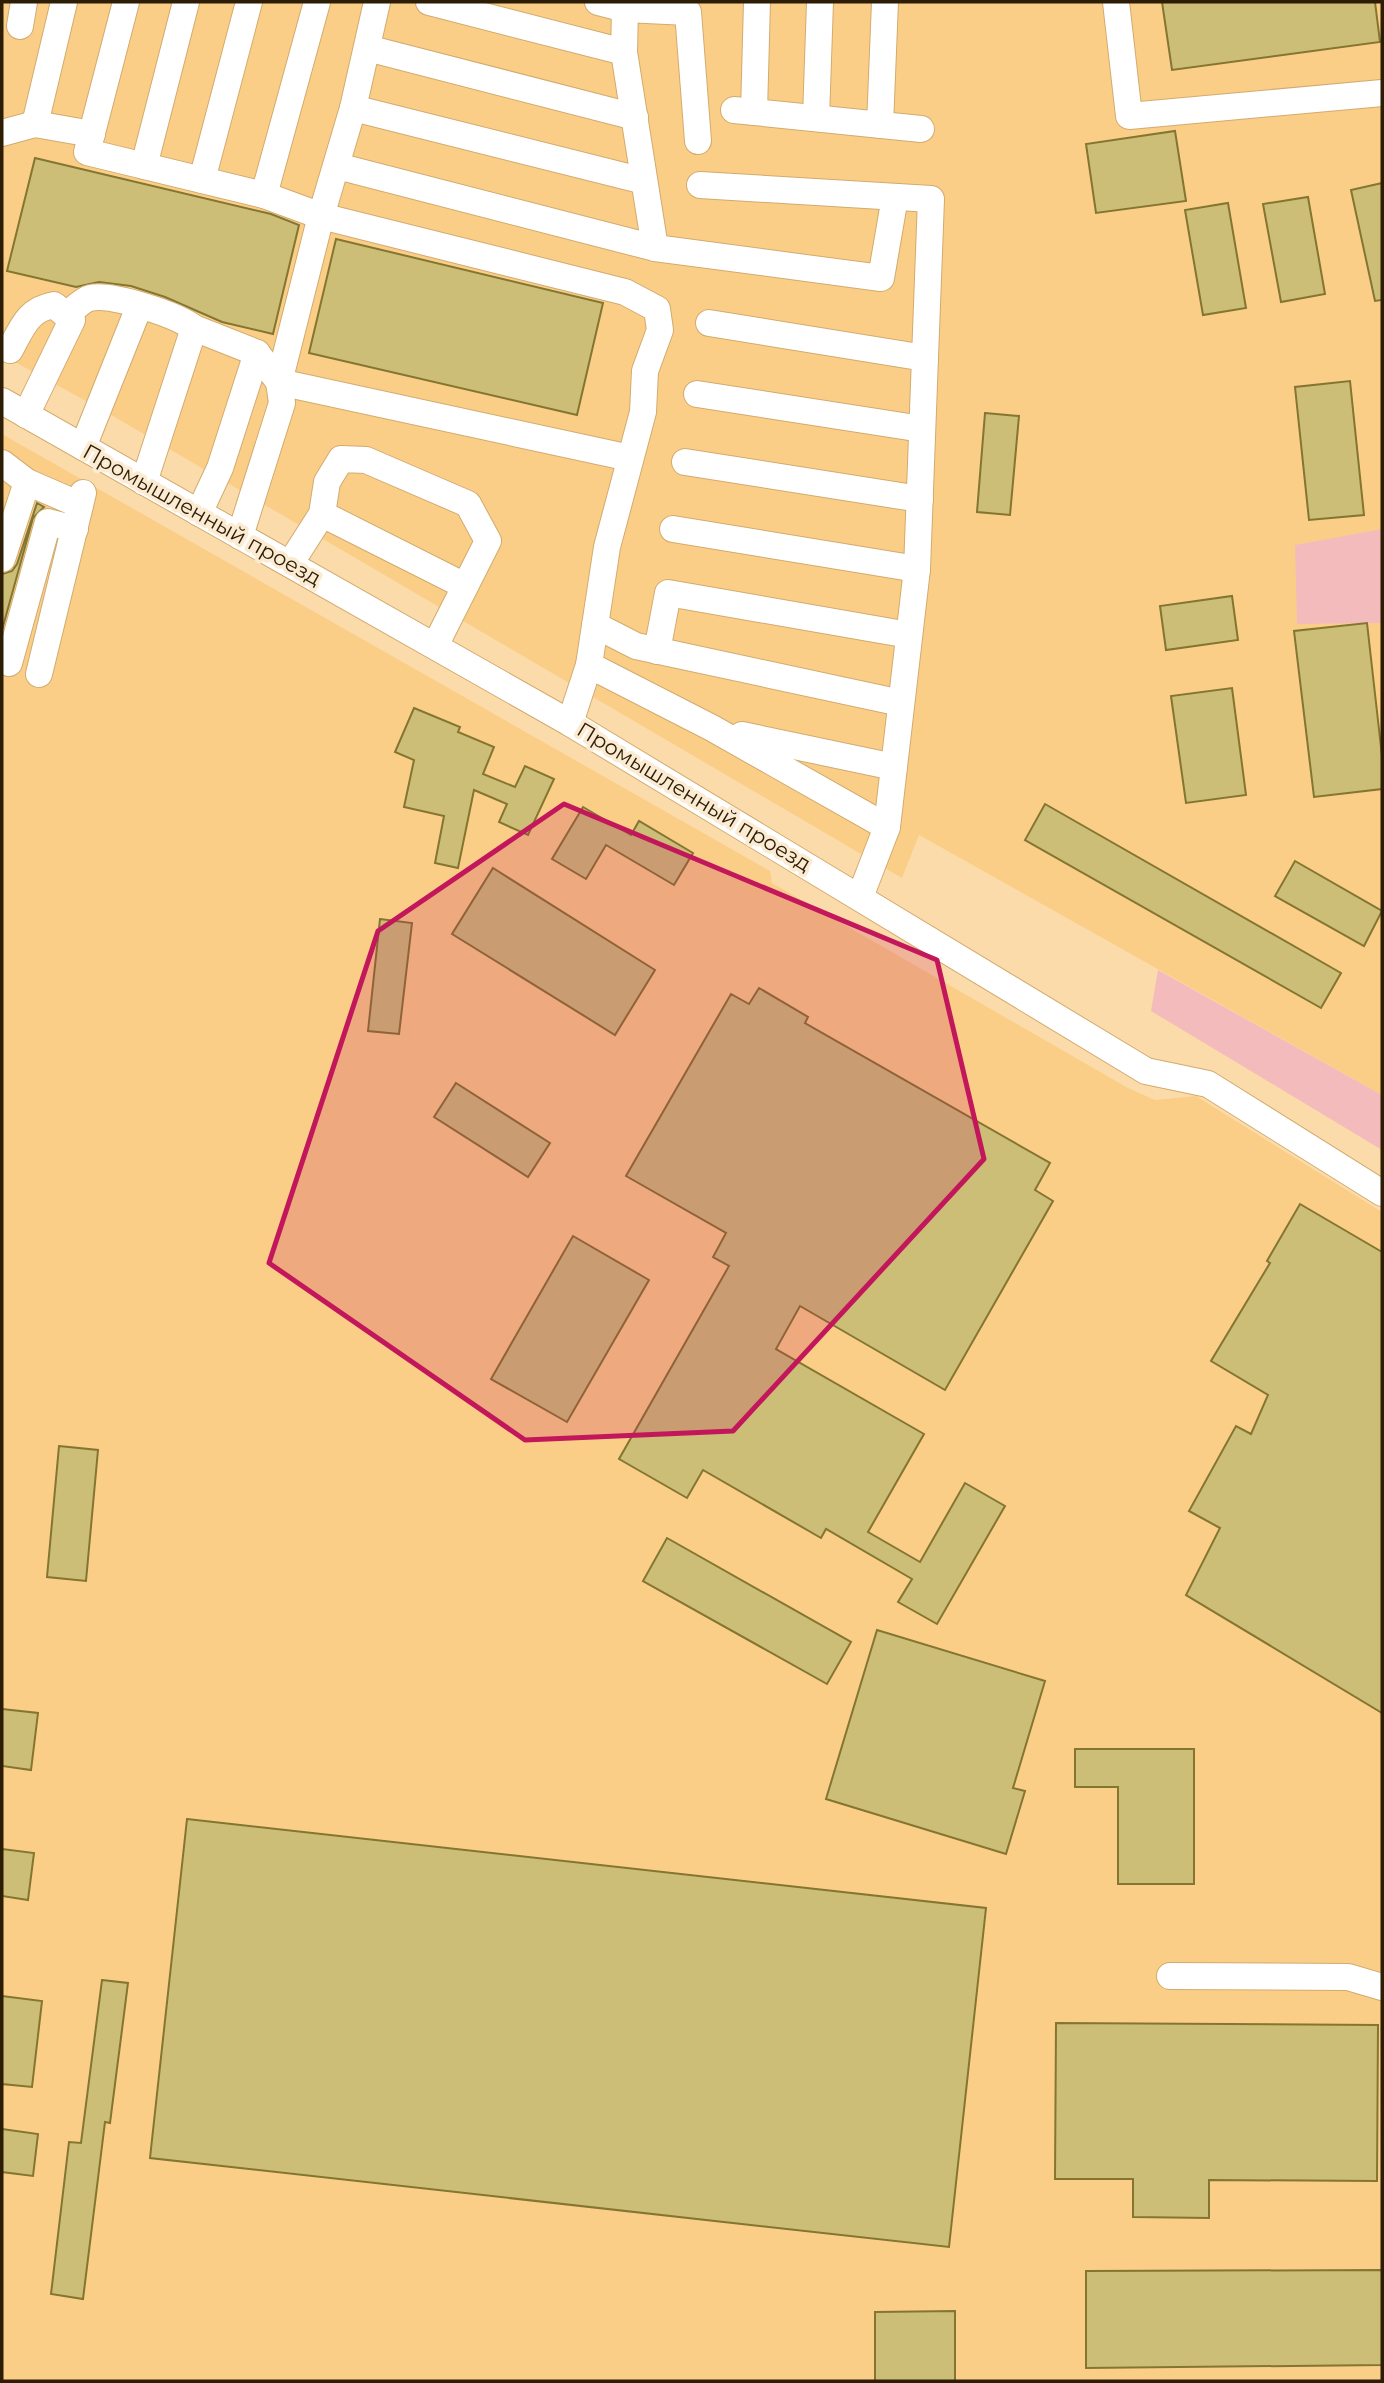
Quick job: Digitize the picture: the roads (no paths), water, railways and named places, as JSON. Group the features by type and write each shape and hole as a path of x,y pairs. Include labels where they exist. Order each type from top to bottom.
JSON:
{"street":[{"path":"35,124 64,2"},
{"path":"126,2 87,152 264,195 321,216 625,292 657,309 661,319 660,330 645,371 643,412 607,547 589,665 570,723"},
{"path":"144,166 186,2"},
{"path":"202,180 250,2"},
{"path":"264,195 317,2"},
{"path":"240,536 282,403 279,382 321,216 353,108 377,2"},
{"path":"429,2 624,52"},
{"path":"598,2 625,9 688,12 698,141"},
{"path":"757,2 744,111 920,129"},
{"path":"816,118 820,2"},
{"path":"880,125 885,2"},
{"path":"1116,2 1129,116 1382,93"},
{"path":"625,9 624,52 654,248"},
{"path":"367,48 635,117"},
{"path":"353,108 644,181"},
{"path":"2,133 35,124 92,134"},
{"path":"337,166 654,248 881,278 895,197"},
{"path":"699,185 931,199 917,569 887,827 860,897"},
{"path":"68,314 86,299 94,298 139,307 182,319 194,328 257,354 279,382 631,458"},
{"path":"10,350 26,319 39,308 54,305 72,320 26,415"},
{"path":"83,447 139,307"},
{"path":"709,323 925,358"},
{"path":"144,482 194,328"},
{"path":"199,513 220,468 257,354"},
{"path":"697,394 922,429"},
{"name":"Промышленный проезд","path":"2,401 570,723 1146,1071 1208,1084 1382,1194"},
{"path":"290,564 322,514 327,482 341,459 366,460 468,505 488,541 435,646"},
{"path":"685,462 919,499"},
{"path":"2,463 27,482 79,509"},
{"path":"2,559 27,482"},
{"path":"9,663 48,522 79,509"},
{"path":"39,674 79,509"},
{"path":"322,514 465,586"},
{"path":"673,529 917,569"},
{"path":"619,680 646,649 668,593 909,635"},
{"path":"595,625 646,649 901,703"},
{"path":"589,665 712,729 887,827"},
{"path":"712,729 894,767"},
{"path":"1170,1976 1348,1977 1382,1987"}]}
